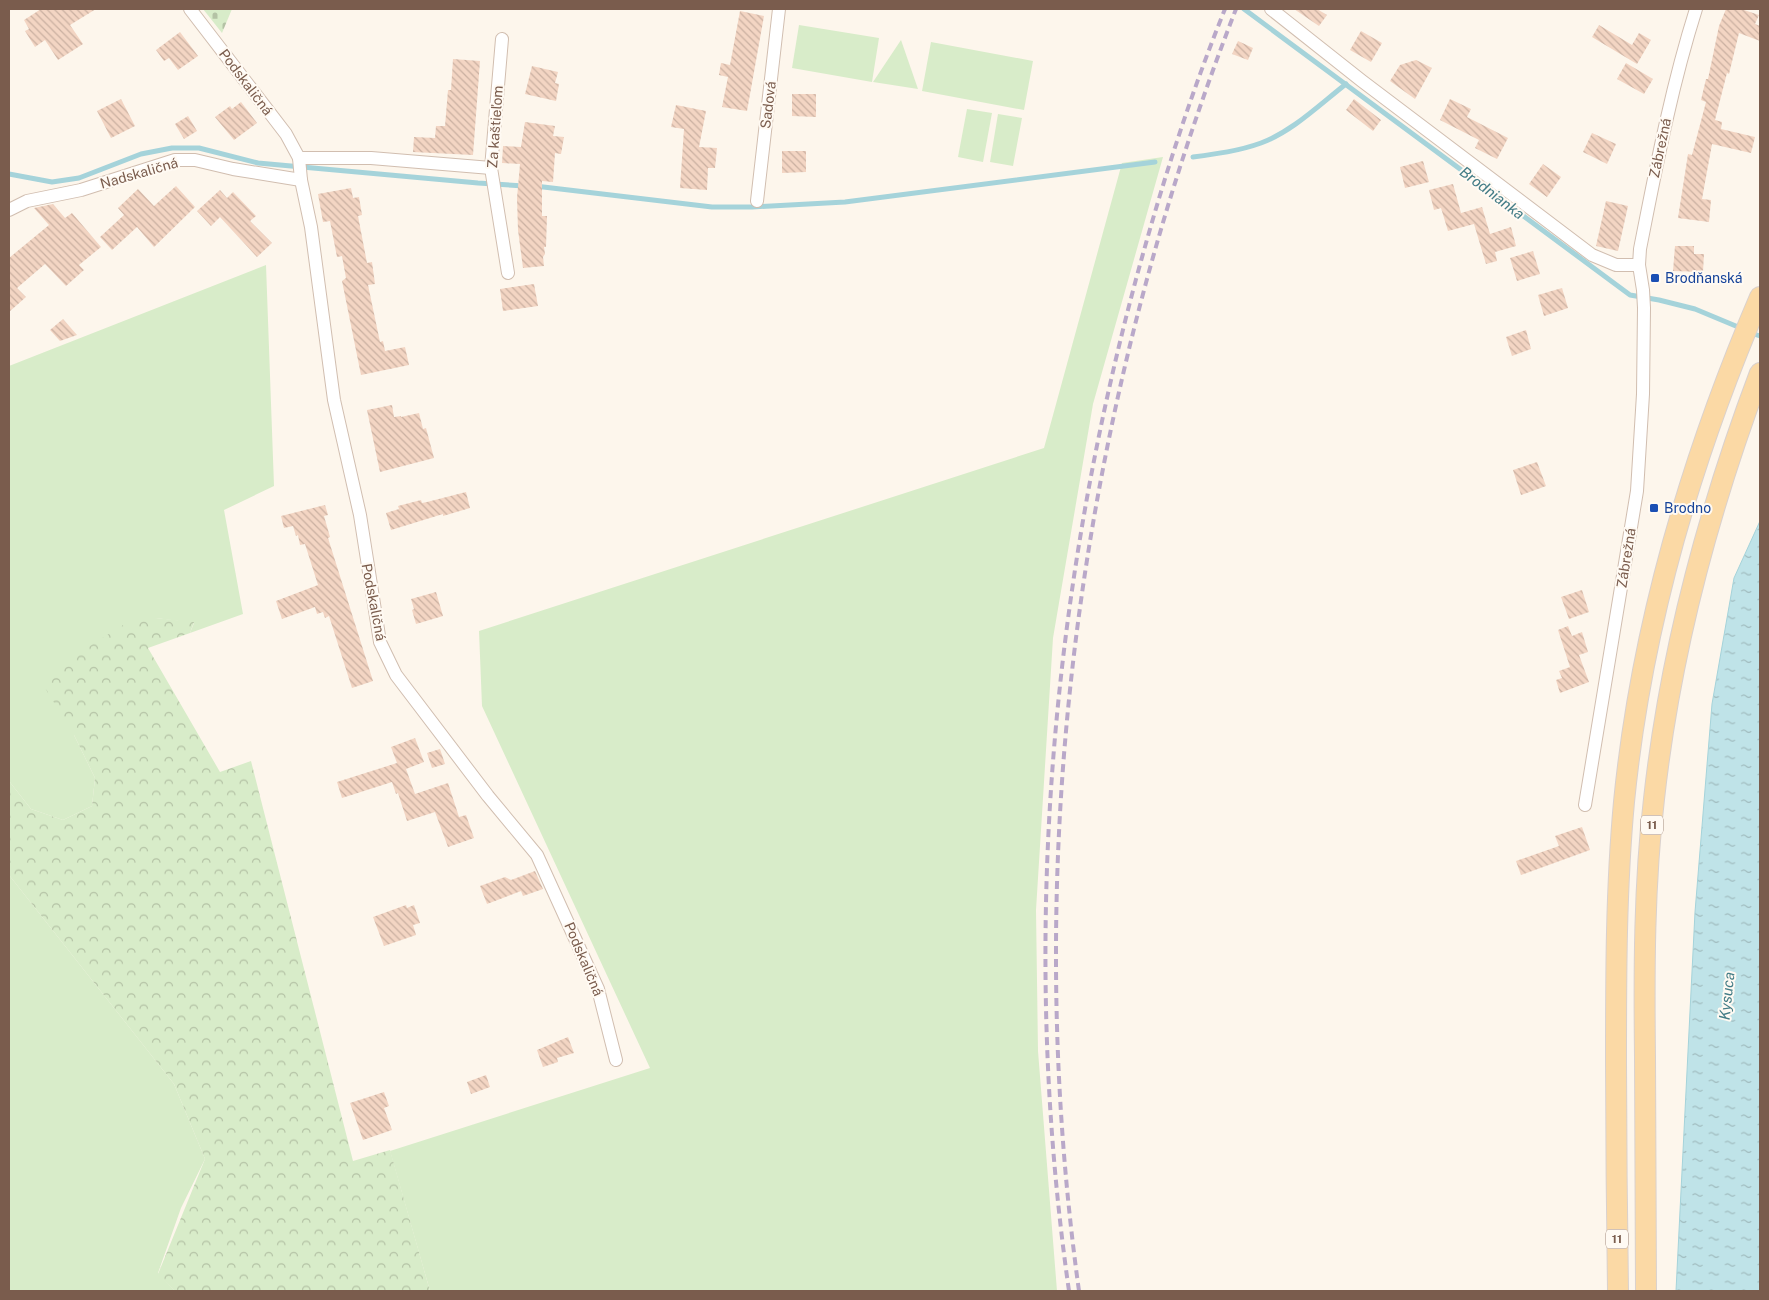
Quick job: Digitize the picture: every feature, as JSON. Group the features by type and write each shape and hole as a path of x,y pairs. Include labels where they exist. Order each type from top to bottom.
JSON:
{"main road":[{"name":"11","path":"1618,1291 1616,953 1624,810 1632,735 1648,649 1664,577 1681,514 1709,426 1756,306"},
{"name":"11","path":"1646,1291 1644,956 1648,867 1655,791 1663,728 1676,654 1692,588 1712,513 1734,443 1760,373"}],"street":[{"name":"Podskaličná","path":"190,9 286,134 300,168 311,227 334,400 360,515 380,642 396,675 488,796 537,855 598,989 616,1060"},
{"name":"Sadová","path":"757,201 779,9"},
{"name":"Zábrežná","path":"1585,805 1637,491 1643,394 1644,290 1639,266 1640,250 1664,127 1685,42 1696,9"},
{"path":"1278,11 1362,81 1592,255 1616,265 1639,266"},
{"name":"Za kaštieľom","path":"502,39 491,168 508,273"},
{"name":"Nadskaličná","path":"9,210 27,201 81,190 175,160 195,160 233,169 300,168 371,158 491,168"}],"green space":[{"path":"203,9 232,9 222,33"},
{"path":"799,25 879,38 872,82 792,68"},
{"path":"901,40 918,89 873,82"},
{"path":"931,42 1033,61 1024,110 922,91"},
{"path":"967,109 992,113 983,162 958,157"},
{"path":"998,114 1022,118 1013,166 990,162"},
{"path":"1163,157 1093,404 1053,638 1036,910 1038,1051 1057,1291 430,1291 390,1151 650,1068 482,706 479,631 1044,448 1122,163"},
{"path":"266,265 274,486 224,510 243,614 190,633 194,623 156,618 74,735 95,778 92,806 63,820 31,809 9,781 9,366"},
{"path":"156,618 194,622 190,633 148,648 220,772 251,761 353,1161 390,1150 430,1291 175,1291 158,1274 205,1159 174,1084 9,875 9,781 31,809 63,820 92,806 95,778 74,735 45,688 53,669 128,622"},
{"path":"9,875 174,1084 205,1159 181,1208 158,1273 175,1291 9,1291"}],"water":[{"name":"Kysuca","path":"1760,521 1760,1291 1676,1291 1695,912 1712,704 1734,578"}],"building":[{"path":"41,9 96,9 70,25 83,44 58,60 45,40 35,47 25,31 29,29 24,20"},
{"path":"1294,9 1317,9 1327,15 1319,26"},
{"path":"1726,9 1741,9 1759,15 1755,24 1760,26 1760,41 1739,33 1715,120 1722,122 1721,129 1755,137 1751,153 1712,144 1702,199 1711,200 1709,222 1678,218 1688,154 1692,155 1706,102 1701,100 1706,79 1708,79 1719,26"},
{"path":"740,11 764,16 747,111 722,107 728,77 719,75 721,63 730,65"},
{"path":"1599,25 1632,45 1639,33 1651,40 1637,64 1592,37"},
{"path":"1361,31 1382,43 1371,62 1350,50"},
{"path":"180,32 198,56 178,70 169,58 164,61 156,50"},
{"path":"1238,41 1253,48 1248,60 1232,54"},
{"path":"453,59 480,61 473,155 413,152 414,137 435,138 436,126 445,126 448,90 451,90"},
{"path":"1416,60 1432,68 1415,99 1390,81 1400,65"},
{"path":"1626,63 1653,79 1644,94 1617,79"},
{"path":"532,66 558,72 555,83 559,84 556,101 525,94"},
{"path":"792,94 816,94 816,117 792,116"},
{"path":"121,99 135,126 111,138 97,111"},
{"path":"1354,99 1381,120 1373,131 1346,110"},
{"path":"1450,99 1471,109 1467,117 1508,138 1497,159 1475,148 1479,140 1440,120"},
{"path":"241,102 257,123 234,140 215,117 230,106 232,109"},
{"path":"676,105 706,111 699,147 717,148 715,168 708,168 707,190 680,188 684,129 671,127"},
{"path":"188,116 197,131 184,139 175,124"},
{"path":"525,122 555,126 553,136 564,137 561,154 555,153 553,182 542,181 542,216 547,216 546,247 544,247 545,254 543,257 544,266 523,268 518,230 517,198 520,164 502,163 503,146 521,147"},
{"path":"1592,133 1616,144 1607,164 1583,152"},
{"path":"782,151 806,151 806,172 782,173"},
{"path":"1423,161 1429,182 1405,188 1400,167"},
{"path":"1543,164 1561,177 1547,197 1529,184"},
{"path":"1453,184 1461,213 1482,207 1490,234 1511,227 1516,246 1495,252 1497,261 1486,264 1474,224 1448,231 1441,208 1434,210 1429,190"},
{"path":"176,186 195,207 154,247 137,227 112,250 100,237 124,215 118,208 138,189 154,206"},
{"path":"351,188 353,198 359,197 362,215 358,216 367,263 372,262 375,284 368,285 380,342 383,341 385,351 405,347 409,365 361,375 342,281 346,278 342,256 337,257 330,221 323,222 318,194"},
{"path":"220,190 227,198 233,192 256,216 250,221 272,243 257,257 220,217 211,226 197,211"},
{"path":"1606,201 1628,206 1618,251 1596,246"},
{"path":"53,204 65,218 72,213 101,247 79,265 84,270 66,286 45,264 17,288 26,297 9,312 9,258 49,225 34,208"},
{"path":"1675,246 1694,246 1694,254 1704,254 1703,272 1673,271"},
{"path":"1533,251 1540,274 1517,281 1510,258"},
{"path":"534,284 538,306 503,311 500,289"},
{"path":"1562,288 1568,308 1544,316 1538,295"},
{"path":"63,319 77,335 60,341 50,330"},
{"path":"1526,330 1531,349 1512,356 1506,337"},
{"path":"392,405 394,417 419,413 423,429 426,428 434,458 380,472 367,410"},
{"path":"1537,462 1546,486 1521,495 1513,470"},
{"path":"466,492 470,508 391,530 386,513 399,509 398,506 421,500 422,503 427,502"},
{"path":"325,505 328,515 324,516 330,537 328,538 373,681 352,688 329,616 325,618 323,612 317,614 315,607 282,619 276,601 318,585 305,544 300,545 298,535 296,536 293,526 284,528 281,516"},
{"path":"1582,590 1589,612 1569,619 1561,597"},
{"path":"436,592 443,616 416,624 411,599"},
{"path":"1568,626 1572,636 1582,632 1588,652 1579,655 1589,682 1560,693 1556,680 1562,678 1559,671 1570,667 1558,630"},
{"path":"415,738 424,762 406,769 415,794 448,783 459,817 466,815 474,838 448,847 435,812 407,821 398,793 396,794 392,782 342,798 337,782 397,763 391,747"},
{"path":"440,749 445,764 432,768 427,753"},
{"path":"1582,827 1590,850 1521,875 1516,861 1559,846 1555,836"},
{"path":"535,871 543,889 523,896 521,891 487,904 480,886 505,877 511,880"},
{"path":"406,905 407,908 414,905 420,923 413,925 416,935 384,946 373,917"},
{"path":"568,1037 574,1053 557,1058 558,1062 543,1067 537,1050"},
{"path":"486,1075 490,1087 471,1094 467,1082"},
{"path":"384,1092 389,1106 384,1108 392,1130 363,1140 350,1103"}],"waterway":[{"name":"Brodnianka","path":"1244,9 1630,295 1695,309 1743,329"},
{"path":"1193,157 1244,148 1273,138 1305,117 1346,84"},
{"path":"9,174 52,182 79,178 141,154 172,148 199,148 258,163 524,186"},
{"path":"535,186 712,207 752,207 845,202 1155,162"},
{"name":"Brodnianka","path":"1751,333 1760,336"}],"railway":[{"path":"1069,1291 1054,1165 1047,1038 1046,911 1051,784 1063,657 1081,531 1105,406 1135,283 1176,144 1199,76 1225,9"},
{"path":"1079,1291 1062,1128 1056,965 1061,802 1076,640 1101,479 1136,319 1181,163 1236,9"}],"place":[{"name":"Brodňanská","path":"1655,278"},
{"name":"Brodno","path":"1654,508"}]}
